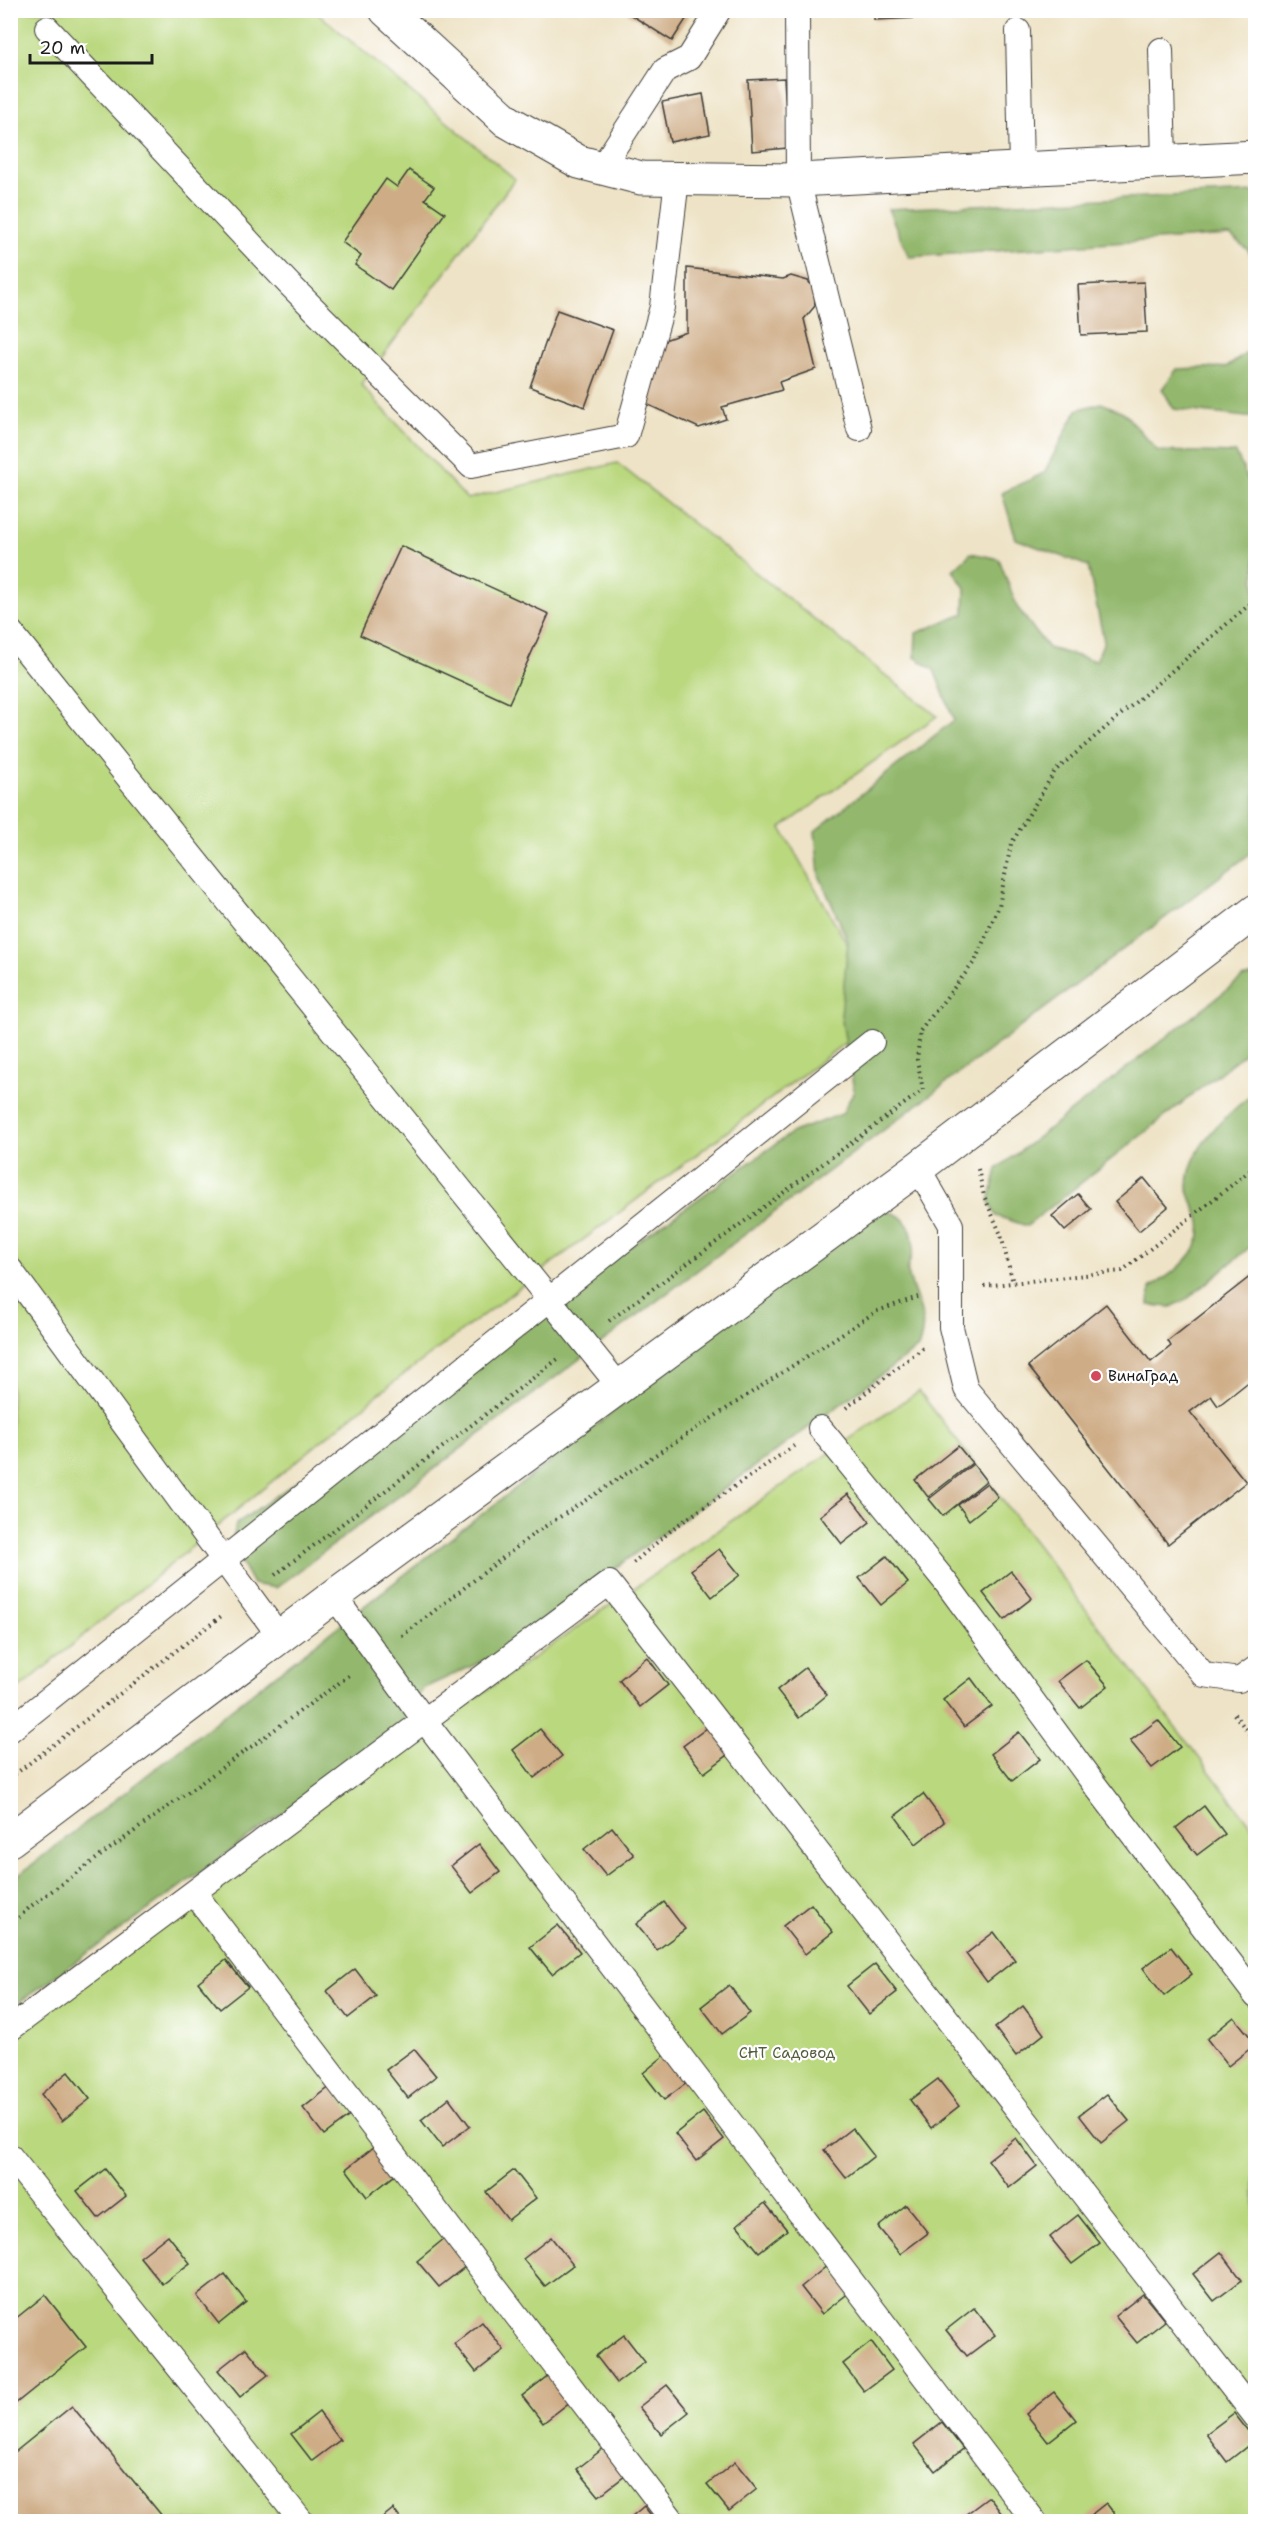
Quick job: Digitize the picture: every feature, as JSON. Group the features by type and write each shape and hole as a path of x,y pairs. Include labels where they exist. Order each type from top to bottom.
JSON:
{"street":[{"path":"386,10 507,121 579,162 641,178 798,180 1256,157"},
{"path":"10,1840 334,1596 918,1168 1256,911"}],"lane":[{"path":"602,167 665,70 689,58 719,10"},
{"path":"797,10 798,180 859,429"},
{"path":"47,28 288,283 471,466 626,436 662,307 677,178"},
{"path":"1018,31 1022,168"},
{"path":"1161,50 1164,160"},
{"path":"10,630 620,1387"},
{"path":"10,1730 872,1042"},
{"path":"918,1168 951,1225 951,1327 966,1389 1204,1675 1239,1680 1256,1668"},
{"path":"10,1269 280,1637"},
{"path":"820,1428 944,1580 1091,1780 1256,1996"},
{"path":"10,2030 609,1583 1256,2417"},
{"path":"334,1596 425,1721 1035,2522"},
{"path":"195,1894 674,2522"},
{"path":"10,2156 302,2522"}],"path":[{"path":"975,1160 984,1196 1001,1235 1012,1283"},
{"path":"10,1926 31,1906 377,1655 536,1533 877,1311 933,1291 1122,1271 1256,1166"},
{"path":"609,1583 675,1527 820,1428 951,1327"}],"green space":[{"path":"11,11 315,11 515,179 361,385 467,499 617,463 937,716 781,828 886,1012 386,1388 11,1695"},
{"path":"1255,192 1255,263 1248,250 1230,235 909,257 888,209"},
{"path":"1255,347 1255,418 1174,409 1162,389 1177,369 1227,367"},
{"path":"1101,403 1123,412 1158,451 1236,453 1255,495 1255,850 276,1588 253,1584 232,1546 236,1524 793,1132 842,1114 854,1091 841,1015 848,941 819,875 815,831 954,720 934,670 915,657 916,633 964,614 965,588 953,570 971,553 999,559 1017,607 1048,648 1096,661 1104,641 1088,566 1016,539 1002,493 1044,473 1077,410"},
{"path":"1255,975 1255,1045 1027,1226 996,1216 989,1202 997,1169 1242,978"},
{"path":"1255,1092 1255,1243 1187,1299 1171,1307 1149,1305 1150,1288 1177,1269 1192,1253 1197,1243 1200,1222 1188,1187 1195,1158 1221,1121"},
{"path":"884,1211 895,1214 905,1221 911,1232 913,1251 908,1270 921,1310 923,1327 918,1348 494,1656 424,1688 415,1701 414,1719 11,2008 11,1881 870,1212"},
{"name":"СНТ Садовод","path":"919,1391 1255,1831 1255,2521 11,2521 10,2020"}],"building":[{"path":"623,10 692,10 672,41"},
{"path":"874,10 966,10 966,16 874,20"},
{"path":"784,78 788,148 752,151 748,80"},
{"path":"703,94 710,134 670,142 662,102"},
{"path":"409,170 434,187 425,199 445,213 391,290 355,265 361,256 342,242 386,179 397,187"},
{"path":"687,268 783,279 791,276 808,281 814,288 815,306 804,319 816,369 779,382 782,390 722,407 726,419 699,428 642,402 656,343 687,332"},
{"path":"1144,282 1147,332 1081,335 1078,285"},
{"path":"557,310 613,330 585,407 530,387"},
{"path":"401,546 549,614 509,703 360,635"},
{"path":"1144,1178 1168,1207 1139,1231 1115,1202"},
{"path":"1078,1194 1091,1209 1065,1231 1052,1216"},
{"path":"1256,1272 1256,1376 1218,1406 1211,1396 1190,1412 1246,1482 1168,1544 1028,1366 1106,1304 1151,1362 1171,1346 1168,1341"},
{"path":"958,1446 972,1463 928,1497 915,1480"},
{"path":"973,1464 986,1481 943,1516 929,1499"},
{"path":"987,1483 998,1497 969,1520 958,1505"},
{"path":"848,1494 870,1522 842,1544 820,1516"},
{"path":"719,1549 740,1575 712,1597 691,1570"},
{"path":"887,1556 908,1583 881,1605 859,1578"},
{"path":"1011,1571 1032,1598 1004,1620 983,1593"},
{"path":"647,1657 668,1685 640,1707 619,1680"},
{"path":"1086,1660 1108,1686 1080,1708 1058,1681"},
{"path":"805,1668 827,1695 799,1718 777,1690"},
{"path":"971,1678 992,1706 964,1727 943,1700"},
{"path":"1158,1720 1180,1747 1152,1768 1130,1741"},
{"path":"711,1725 732,1752 704,1773 683,1746"},
{"path":"540,1729 562,1756 534,1778 513,1750"},
{"path":"1019,1732 1040,1759 1012,1781 991,1754"},
{"path":"923,1794 944,1822 916,1844 895,1816"},
{"path":"1204,1806 1225,1834 1197,1855 1176,1828"},
{"path":"612,1827 634,1855 606,1876 584,1849"},
{"path":"479,1844 500,1872 472,1893 451,1866"},
{"path":"664,1902 685,1929 657,1950 636,1924"},
{"path":"811,1904 833,1932 805,1954 783,1926"},
{"path":"558,1925 580,1952 552,1974 530,1947"},
{"path":"994,1932 1015,1960 987,1982 966,1954"},
{"path":"1171,1947 1192,1974 1164,1996 1143,1968"},
{"path":"226,1960 248,1987 220,2009 198,1982"},
{"path":"875,1964 897,1992 869,2014 847,1986"},
{"path":"355,1969 376,1996 348,2018 327,1991"},
{"path":"729,1985 750,2013 722,2034 701,2007"},
{"path":"1023,2006 1044,2034 1016,2056 995,2028"},
{"path":"1234,2017 1256,2044 1228,2066 1207,2039"},
{"path":"414,2049 436,2076 408,2098 386,2070"},
{"path":"670,2051 692,2079 664,2100 643,2073"},
{"path":"68,2072 90,2099 62,2121 41,2094"},
{"path":"938,2079 959,2106 931,2128 910,2100"},
{"path":"331,2086 352,2114 324,2135 303,2108"},
{"path":"1107,2094 1129,2121 1101,2143 1079,2115"},
{"path":"449,2098 470,2126 442,2147 421,2120"},
{"path":"703,2112 724,2139 696,2161 675,2134"},
{"path":"852,2128 874,2156 846,2178 824,2150"},
{"path":"1016,2138 1037,2166 1009,2188 988,2160"},
{"path":"374,2147 395,2175 367,2197 346,2169"},
{"path":"105,2169 126,2196 98,2218 77,2191"},
{"path":"514,2170 536,2198 508,2220 486,2192"},
{"path":"765,2203 787,2230 759,2252 737,2225"},
{"path":"906,2205 928,2233 900,2254 878,2227"},
{"path":"1078,2215 1100,2243 1072,2264 1050,2237"},
{"path":"168,2235 190,2263 162,2284 140,2257"},
{"path":"551,2237 573,2265 545,2286 523,2259"},
{"path":"445,2238 466,2266 439,2287 417,2261"},
{"path":"1221,2252 1242,2280 1214,2301 1193,2274"},
{"path":"828,2265 850,2292 822,2314 801,2287"},
{"path":"225,2274 246,2302 219,2324 197,2296"},
{"path":"1143,2294 1165,2321 1137,2343 1115,2316"},
{"path":"45,2295 86,2347 10,2408 10,2323"},
{"path":"974,2308 995,2335 967,2356 946,2330"},
{"path":"482,2322 504,2350 476,2372 454,2344"},
{"path":"624,2335 645,2362 617,2383 596,2356"},
{"path":"871,2342 892,2370 864,2391 843,2364"},
{"path":"246,2348 268,2375 240,2397 218,2370"},
{"path":"550,2374 571,2401 543,2423 522,2396"},
{"path":"667,2385 689,2412 661,2434 639,2407"},
{"path":"1054,2392 1076,2420 1048,2442 1026,2414"},
{"path":"72,2406 167,2522 10,2522 10,2456"},
{"path":"319,2412 340,2440 312,2461 291,2434"},
{"path":"1234,2413 1255,2440 1227,2462 1206,2434"},
{"path":"942,2422 963,2449 935,2471 914,2444"},
{"path":"605,2447 626,2475 599,2496 577,2469"},
{"path":"735,2462 757,2489 729,2511 707,2484"},
{"path":"989,2497 1008,2522 963,2522 961,2518"},
{"path":"1106,2503 1121,2522 1082,2522"},
{"path":"644,2506 656,2522 625,2522"},
{"path":"393,2509 403,2522 377,2522"}],"place":[{"name":"ВинаГрад","path":"1096,1376"}]}
